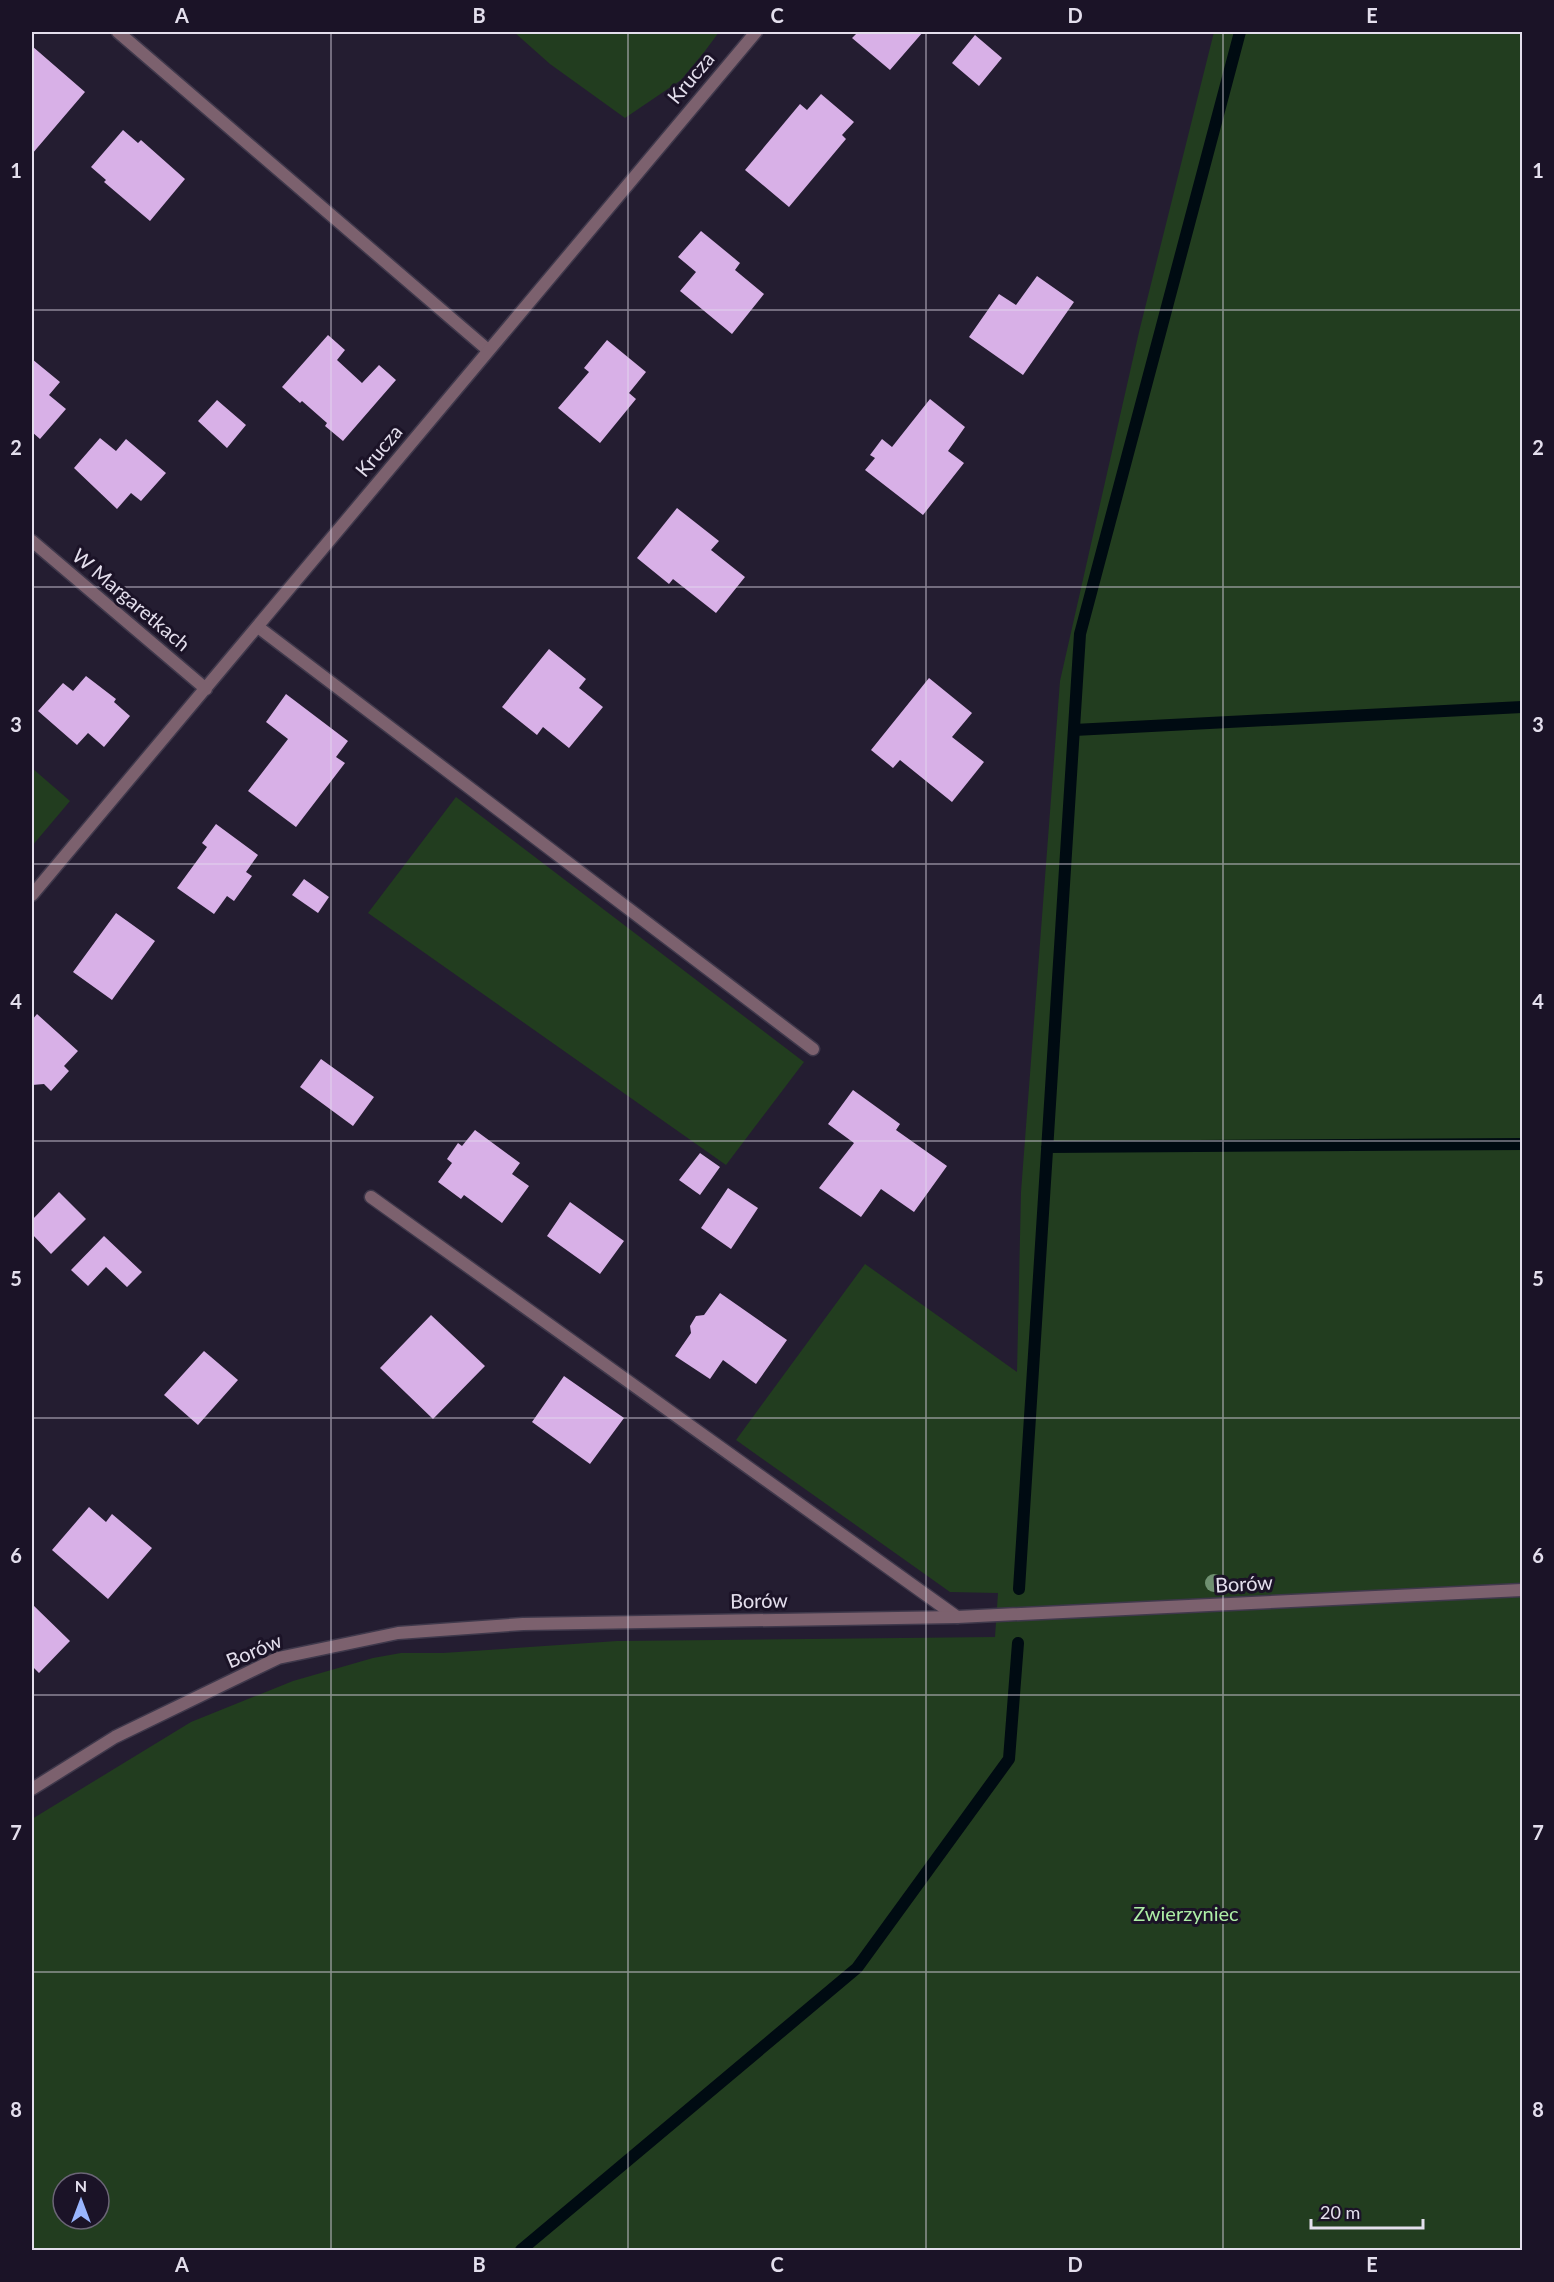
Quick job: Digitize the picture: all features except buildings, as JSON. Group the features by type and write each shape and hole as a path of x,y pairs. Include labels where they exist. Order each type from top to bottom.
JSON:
{"street":[{"path":"118,32 488,350"},
{"name":"Krucza","path":"32,896 756,32"},
{"name":"W Margaretkach","path":"32,541 206,689"},
{"path":"258,627 813,1049"},
{"path":"371,1197 957,1617"},
{"name":"Borów","path":"32,1789 115,1737 278,1658 398,1633 523,1624 957,1617 1522,1590"}],"green space":[{"path":"514,32 719,32 681,80 625,118 550,64"},
{"name":"Zwierzyniec","path":"1214,32 1522,32 1522,2250 32,2250 32,1819 191,1722 293,1681 373,1658 401,1653 443,1653 617,1641 995,1637 998,1593 950,1592 736,1440 865,1264 1017,1372 1021,1192 1060,681 1139,332"},
{"path":"32,768 70,801 32,846"},
{"path":"456,797 804,1062 726,1165 368,913"}],"waterway":[{"path":"1019,1589 1080,634 1240,32"},
{"path":"1074,730 1522,707"},
{"path":"1047,1147 1522,1144"},
{"path":"521,2250 857,1968 1009,1759 1018,1643"}]}
